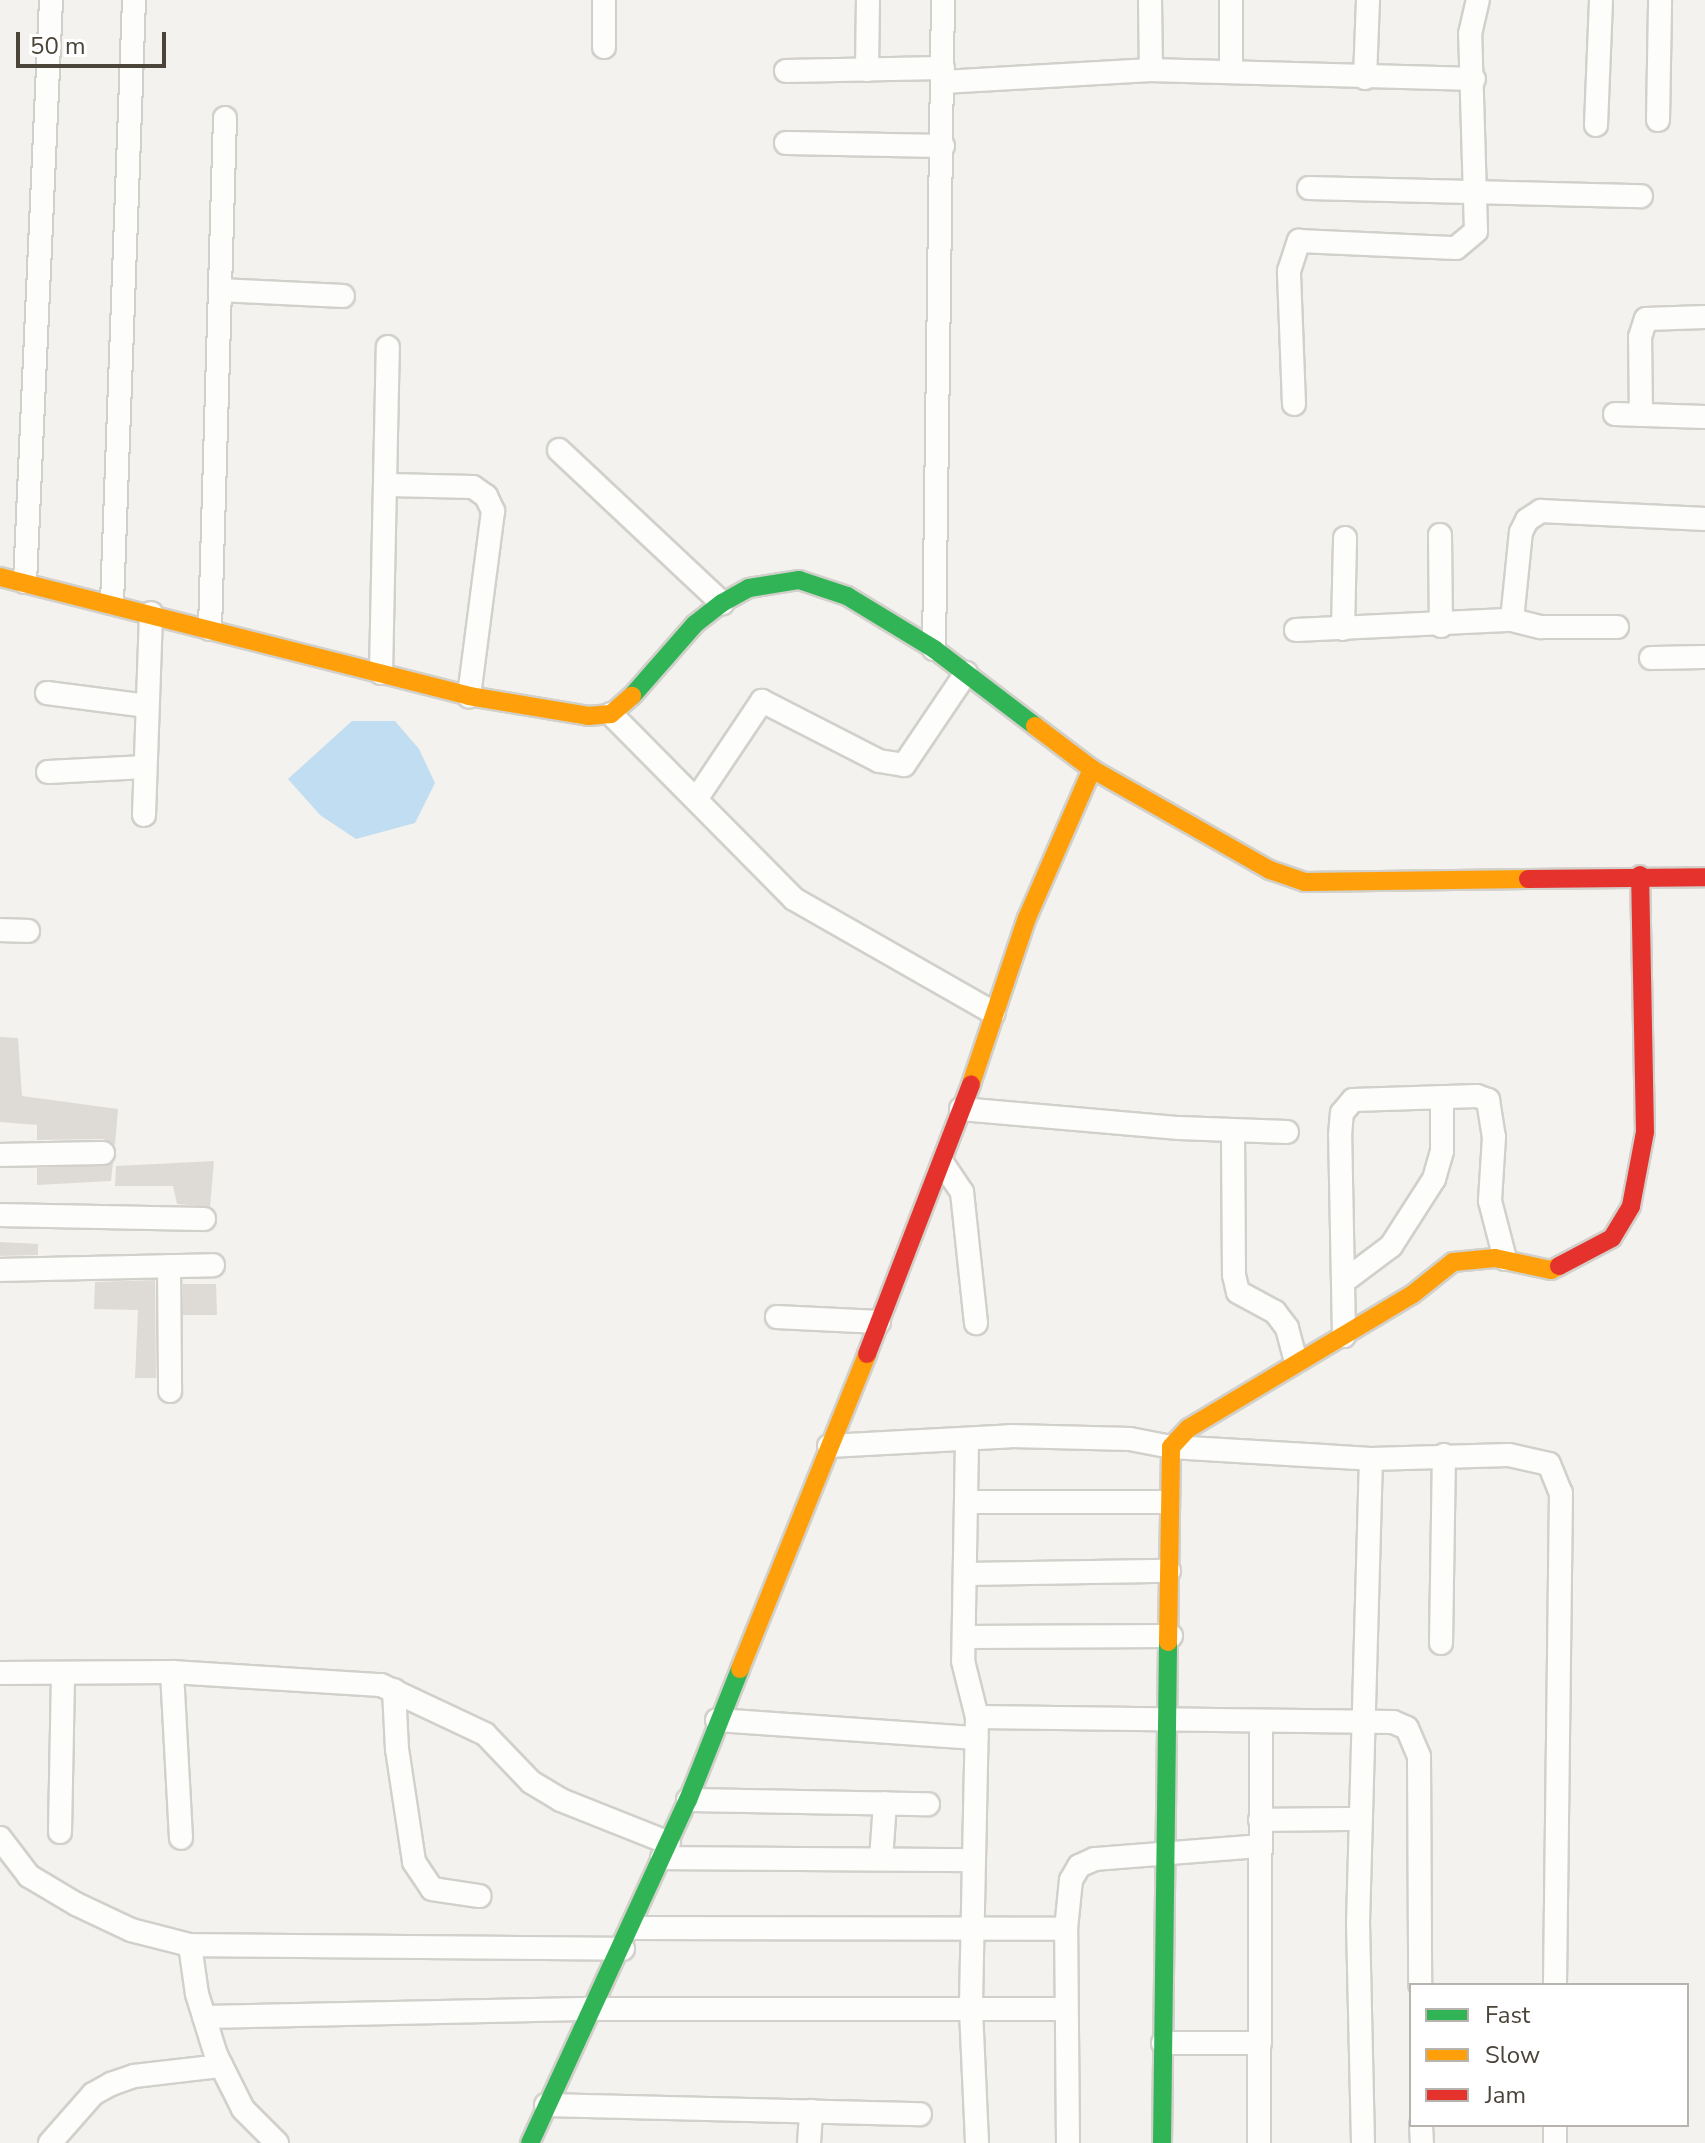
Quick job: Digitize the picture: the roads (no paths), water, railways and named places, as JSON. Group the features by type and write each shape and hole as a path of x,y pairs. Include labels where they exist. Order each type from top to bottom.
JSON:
{"street":[{"path":"25,582 51,0"},
{"path":"112,603 134,0"},
{"path":"604,0 604,47"},
{"path":"867,70 868,0"},
{"path":"934,649 943,0"},
{"path":"1150,0 1151,70"},
{"path":"1231,0 1231,72"},
{"path":"1365,78 1368,0"},
{"path":"1596,125 1601,0"},
{"path":"1658,120 1660,0"},
{"path":"1294,404 1289,271 1299,241 1456,248 1476,231 1471,3"},
{"path":"786,71 867,70 943,75 1151,70 1474,79"},
{"path":"210,629 225,118"},
{"path":"786,143 943,146"},
{"path":"1309,188 1641,196"},
{"path":"220,290 343,296"},
{"path":"1641,415 1640,337 1646,319 1705,317"},
{"path":"381,673 389,485 388,347"},
{"path":"1615,414 1705,417"},
{"path":"559,450 722,603"},
{"path":"389,485 473,487 486,496 493,511 469,696"},
{"path":"1512,620 1521,532 1527,520 1541,511 1705,519"},
{"path":"1440,535 1441,626"},
{"path":"1343,629 1345,538"},
{"path":"0,577 469,696 588,716 611,714 695,624 722,603 749,588 799,580 847,596 934,649 1092,769 1270,870 1305,882 1640,875 1705,877"},
{"path":"144,815 151,613"},
{"path":"1296,630 1441,626 1512,620 1541,627 1617,627"},
{"path":"1651,658 1705,657"},
{"path":"697,798 762,701 879,761 904,765 966,673"},
{"path":"47,693 147,706"},
{"path":"611,714 794,899 994,1013"},
{"path":"48,772 145,767"},
{"path":"530,2143 633,1928 688,1800 717,1720 943,1164 1027,918 1092,769"},
{"path":"1162,2143 1166,1723 1171,1636 1167,1502 1171,1447 1189,1428 1296,1361 1413,1294 1453,1262 1505,1259 1551,1270 1573,1262 1612,1238 1631,1206 1645,1132 1640,875"},
{"path":"0,930 28,931"},
{"path":"1344,1336 1340,1135 1345,1106 1353,1100 1477,1096 1488,1100 1494,1111 1490,1201 1505,1259"},
{"path":"1343,1282 1391,1246 1434,1179 1442,1151 1442,1097"},
{"path":"961,1109 1233,1132 1287,1132"},
{"path":"1233,1132 1234,1275 1238,1292 1275,1312 1287,1328 1296,1361"},
{"path":"0,1155 103,1153"},
{"path":"943,1164 952,1173 965,1203 976,1323"},
{"path":"0,1215 204,1219"},
{"path":"0,1270 213,1265"},
{"path":"169,1266 170,1391"},
{"path":"777,1317 879,1322"},
{"path":"829,1446 967,1441 1011,1436 1130,1439 1171,1447 1371,1459 1444,1455 1529,1456 1549,1464 1561,1493 1555,1983"},
{"path":"967,1441 964,1637 965,1683 976,1728 971,2010 977,2143"},
{"path":"1441,1643 1444,1455"},
{"path":"1363,2143 1361,1819 1371,1459"},
{"path":"967,1502 1167,1502"},
{"path":"967,1574 1169,1571"},
{"path":"964,1637 1171,1636"},
{"path":"0,1673 172,1672 304,1677 394,1690 485,1734 531,1782 561,1800 666,1851 972,1860"},
{"path":"172,1672 181,1838"},
{"path":"60,1832 63,1673"},
{"path":"394,1690 397,1749 418,1871 432,1889 479,1896"},
{"path":"717,1720 976,1728 1365,1722 1407,1728 1417,1748 1420,1983"},
{"path":"1259,2143 1261,1724"},
{"path":"688,1800 928,1804"},
{"path":"881,1859 885,1803"},
{"path":"1260,1820 1361,1819"},
{"path":"0,1838 29,1876 76,1904 131,1930 190,1945 623,1949"},
{"path":"1068,2143 1066,1929 1071,1880 1079,1866 1095,1859 1260,1846"},
{"path":"633,1928 1066,1929"},
{"path":"190,1945 204,2017 221,2066 243,2109 277,2143"},
{"path":"204,2017 594,2009 1066,2009"},
{"path":"1163,2043 1260,2043"},
{"path":"50,2143 93,2094 111,2084 134,2076 221,2066"},
{"path":"546,2105 920,2114"},
{"path":"809,2143 811,2111"}],"water":[{"path":"352,721 395,721 419,749 435,783 415,823 356,839 320,815 288,779"}]}
